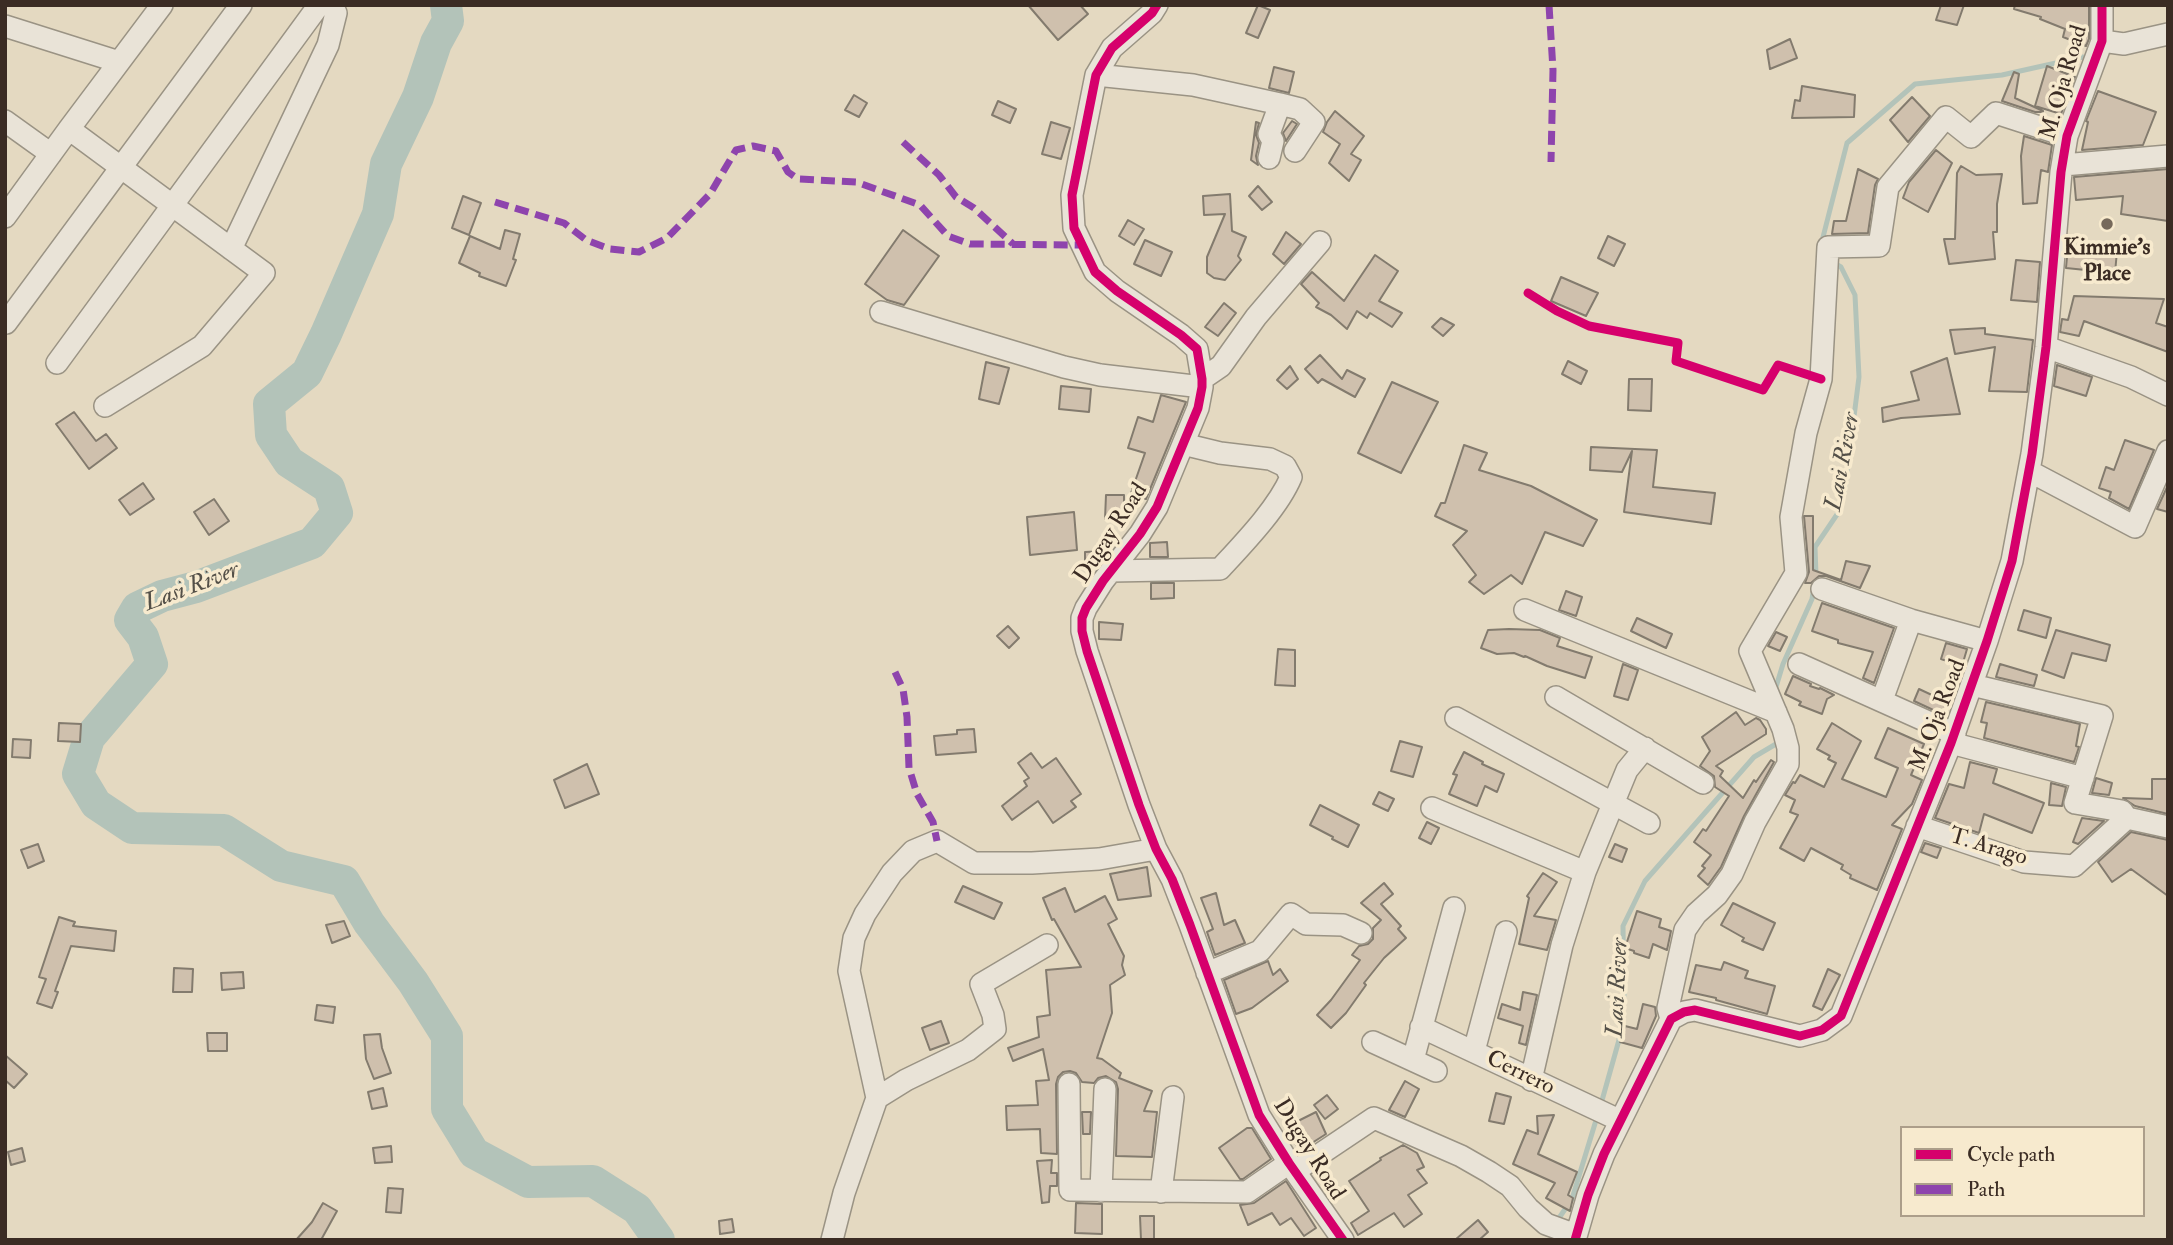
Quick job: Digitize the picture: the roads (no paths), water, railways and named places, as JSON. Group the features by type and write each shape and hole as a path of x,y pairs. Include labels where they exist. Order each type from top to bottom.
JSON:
{"street":[{"path":"7,210 162,5"},
{"path":"6,323 241,5"},
{"path":"57,363 319,5"},
{"path":"231,249 328,45 336,13 332,5"},
{"name":"Dugay Road","path":"1157,5 1152,13 1112,48 1096,75 1072,195 1074,228 1095,272 1197,349 1202,383 1198,408 1157,507 1086,608 1082,618 1082,631 1090,662 1156,849 1172,879 1259,1115 1343,1240"},
{"name":"M. Oja Road","path":"1671,1019 1695,1010 1800,1036 1822,1030 1841,1016 1953,738 2012,561 2029,471 2046,346 2058,199 2067,136 2102,41 2102,5"},
{"path":"5,26 119,62"},
{"path":"2102,41 2124,44 2168,34"},
{"path":"1096,75 1193,85 1290,106 1314,122 1295,150"},
{"path":"1269,158 1273,141 1269,134 1290,106"},
{"path":"1069,1084 1070,1190 1247,1192 1374,1118 1461,1156 1489,1172 1510,1186 1546,1224 1575,1237 1592,1185 1619,1120 1671,1019 1668,1008 1685,930 1732,874 1755,822 1788,764 1782,730 1750,651 1796,573 1791,517 1806,433 1821,379 1827,255 1879,246 1888,187 1946,117 1971,137 1996,113 2067,136"},
{"path":"5,121 51,154"},
{"path":"69,129 264,273 202,346 105,405"},
{"path":"2063,165 2168,156"},
{"path":"881,312 1063,367 1100,375 1202,383 1221,366 1256,317 1320,242"},
{"path":"2046,346 2131,377 2168,395"},
{"path":"1111,571 1220,569 1278,500 1291,477 1286,466 1269,459 1220,453 1183,444"},
{"path":"2029,471 2135,527 2168,451"},
{"path":"1822,589 1911,620 1987,642"},
{"path":"1525,610 1782,730"},
{"path":"1882,701 1911,620"},
{"path":"1799,664 1882,701 1953,738 2083,778"},
{"path":"1972,685 2102,716 2075,803 2122,811 2127,818 2168,827"},
{"path":"1556,697 1703,783"},
{"path":"1456,718 1649,823"},
{"path":"1531,1080 1562,945 1585,872 1627,770 1645,748"},
{"path":"1432,808 1585,872"},
{"name":"T. Arago","path":"1917,826 2024,862 2074,866 2127,818"},
{"path":"832,1240 844,1193 877,1098 849,971 854,938 865,914 891,873 913,851 937,841 974,863 1099,859 1156,849"},
{"path":"1413,1060 1454,908"},
{"path":"1207,973 1260,951 1291,914 1306,924 1343,925 1361,933"},
{"path":"1474,1051 1506,932"},
{"path":"877,1098 905,1080 968,1050 995,1029 993,1015 981,984 1047,945"},
{"name":"Cerrero","path":"1421,1027 1619,1120"},
{"path":"1373,1042 1436,1072"},
{"path":"1101,1191 1105,1089"},
{"path":"1161,1192 1174,1097"}],"waterway":[{"name":"Lasi River","path":"446,5 448,21 436,43 418,97 386,164 378,214 326,334 307,373 269,404 271,435 289,462 329,488 337,513 312,543 196,587 162,596 137,608 130,620 143,637 152,664 89,738 78,774 96,804 132,828 224,830 281,866 344,881 369,923 413,982 447,1036 447,1109 474,1153 528,1182 593,1181 637,1209 659,1240"},
{"name":"Lasi River","path":"1821,245 1847,143 1915,84 2002,75 2083,57"},
{"name":"Lasi River","path":"1777,691 1783,664 1812,599 1816,575 1815,547 1838,513 1845,488 1859,377 1855,295 1841,267 1834,263"},
{"name":"Lasi River","path":"1601,1104 1619,1040 1624,994 1623,926 1645,881 1754,757 1781,741"},
{"name":"Lasi River","path":"1559,1218 1572,1199 1597,1117"}],"place":[{"name":"Kimmie's Place","path":"2107,224"}]}
